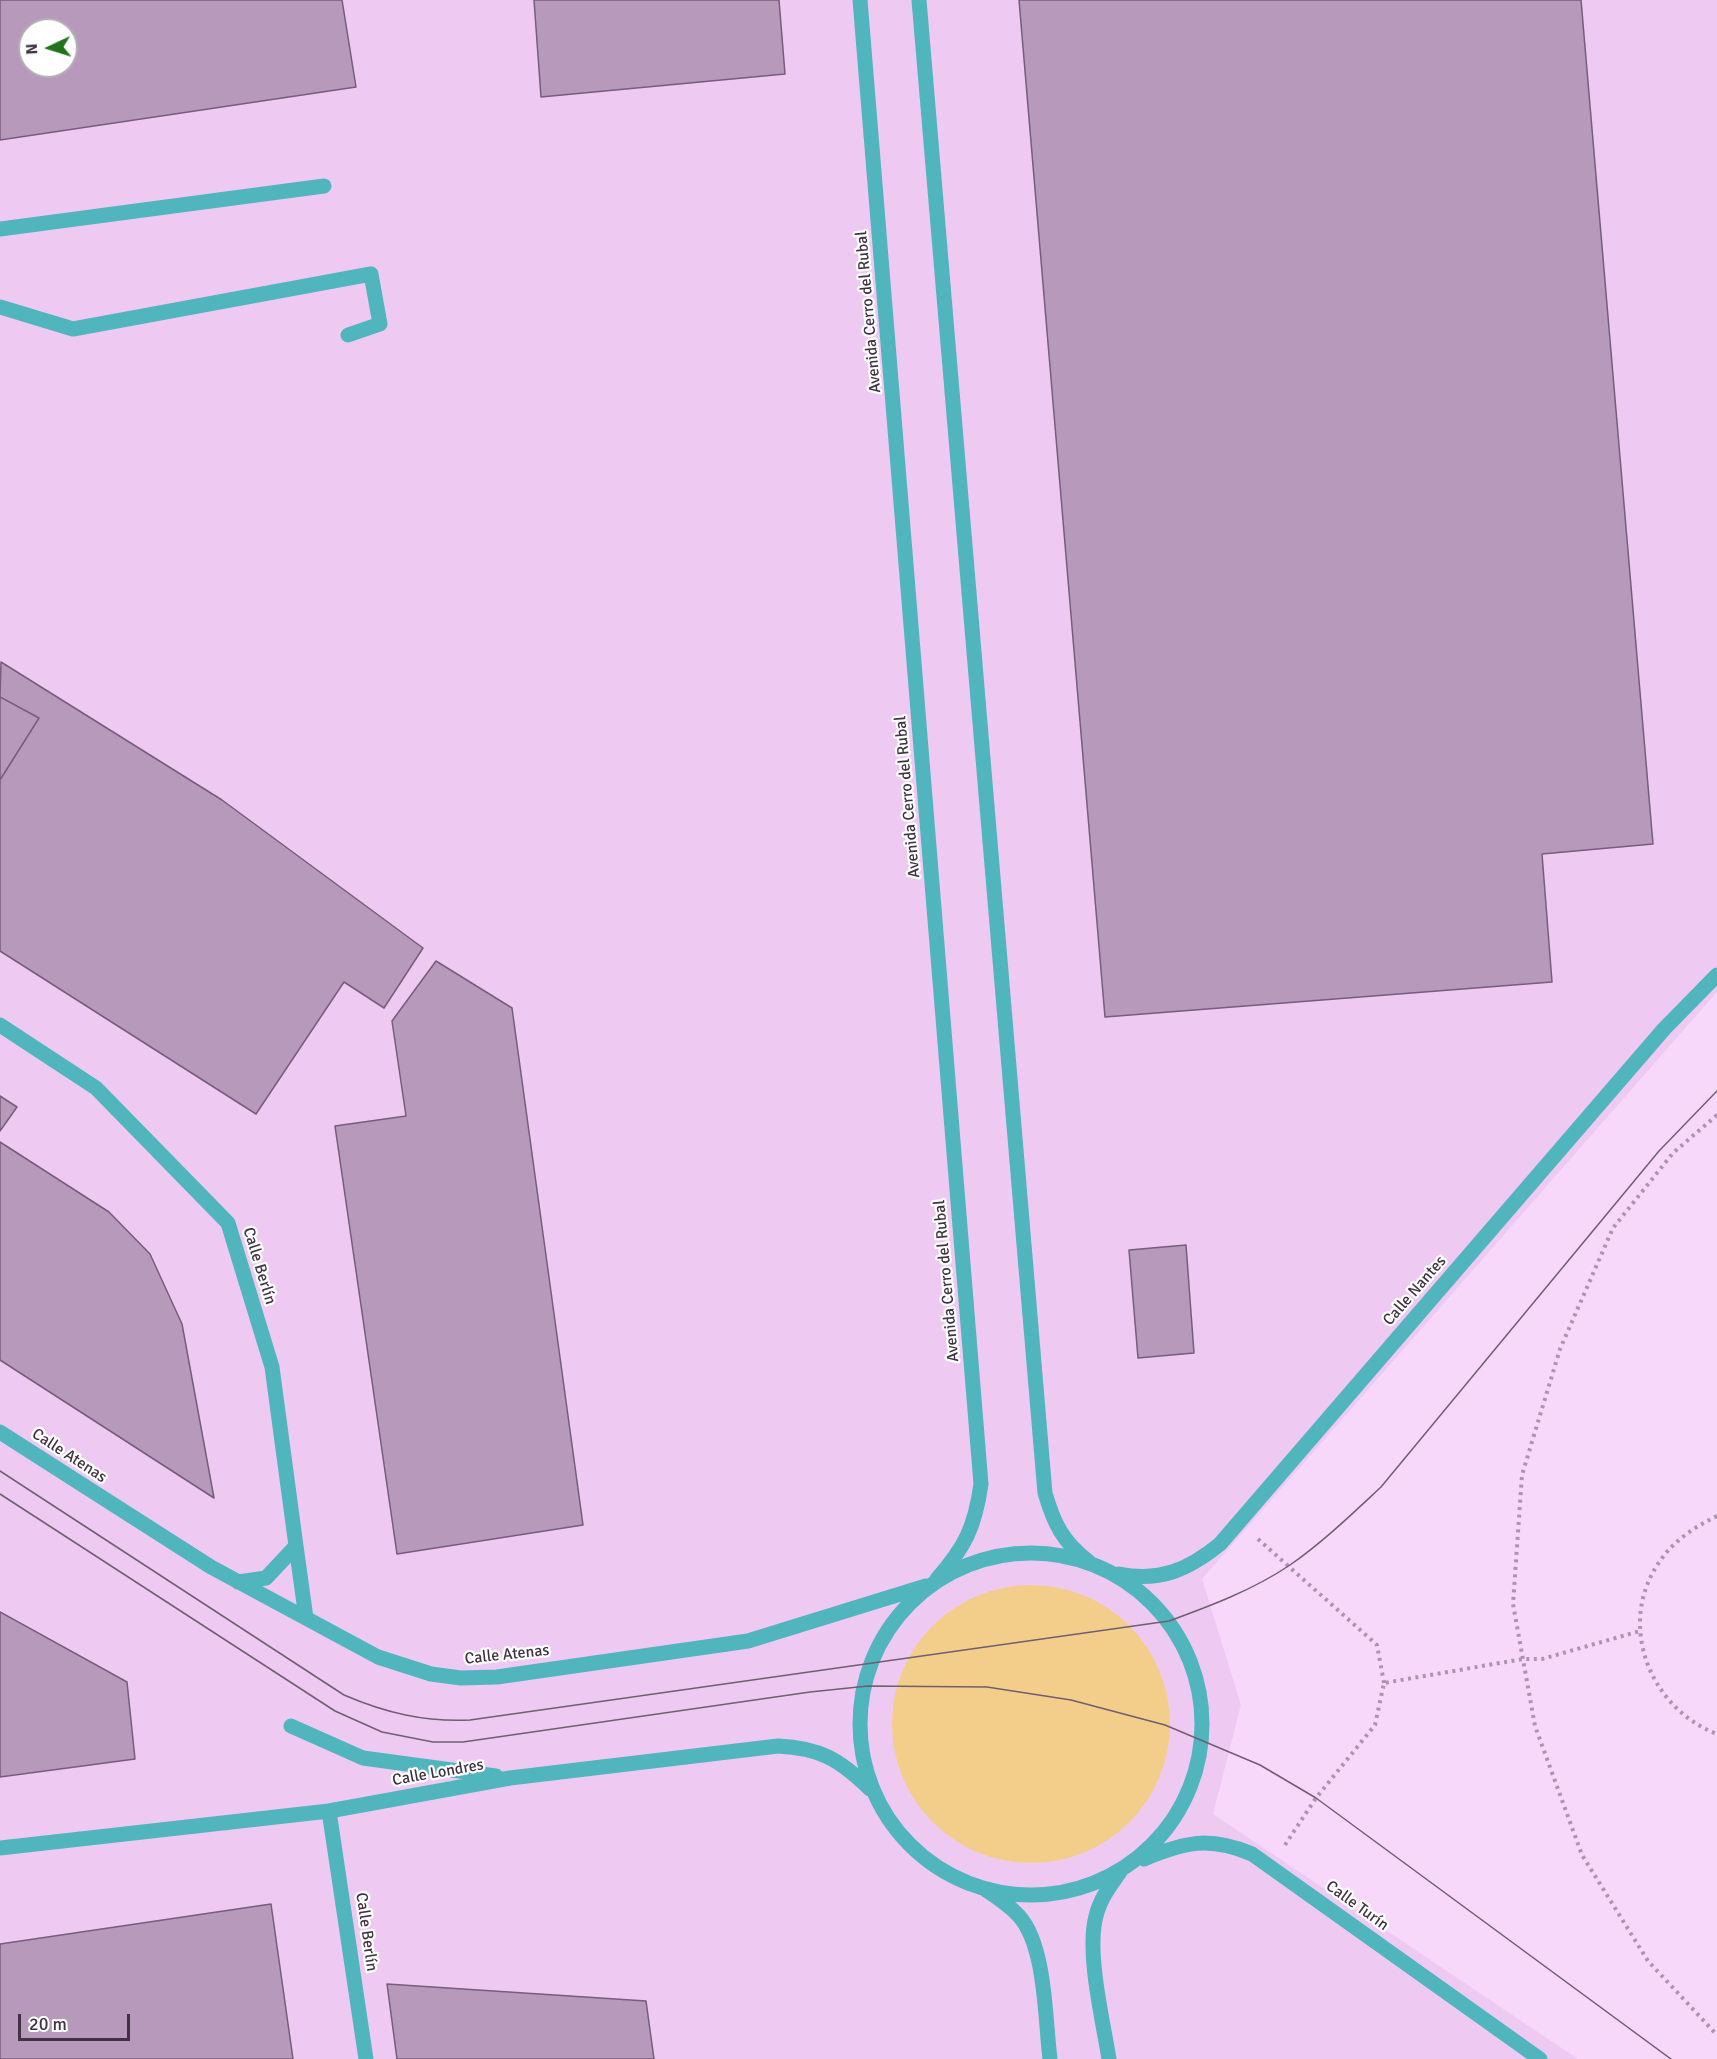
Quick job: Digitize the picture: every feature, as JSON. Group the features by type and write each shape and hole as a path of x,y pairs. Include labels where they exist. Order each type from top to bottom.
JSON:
{"street":[{"name":"Avenida Cerro del Rubal","path":"860,0 981,1484 973,1527 959,1553 933,1582"},
{"path":"919,0 1045,1493 1051,1515 1068,1545 1089,1562 1134,1587 1168,1621 1191,1658 1199,1685 1200,1740 1196,1769 1186,1798 1177,1818 1135,1862 1097,1883 1074,1890 1038,1895 983,1889"},
{"path":"0,229 324,186"},
{"path":"0,307 73,329 371,274 380,324 348,335"},
{"name":"Calle Nantes","path":"1111,1573 1138,1578 1168,1575 1201,1559 1239,1523 1664,1029 1717,975"},
{"name":"Calle Berlín","path":"0,1025 96,1088 228,1224 272,1366 306,1618"},
{"name":"Calle Atenas","path":"0,1432 60,1473 237,1582 378,1657 431,1674 461,1678 497,1677 748,1641 933,1582"},
{"path":"237,1582 266,1578 296,1546"},
{"path":"1050,2059 1040,1973 1031,1936 1020,1917 983,1889 935,1867 897,1833 870,1789 863,1743 864,1713 881,1641 893,1623 933,1582 960,1565 981,1557 1007,1553 1056,1554 1089,1562"},
{"path":"291,1726 363,1758 510,1778"},
{"name":"Calle Londres","path":"0,1848 329,1811 510,1778 700,1754 799,1747 815,1750 833,1760 870,1789"},
{"name":"Calle Berlín","path":"329,1811 366,2059"},
{"name":"Calle Turín","path":"1135,1862 1181,1844 1203,1842 1229,1844 1271,1866 1540,2059"},
{"path":"1109,2059 1093,1943 1095,1918 1103,1896 1121,1870"}],"path":[{"path":"1717,1115 1673,1153 1613,1228 1560,1350 1522,1475 1513,1604 1535,1726 1582,1855 1648,1962 1717,2035"},
{"path":"1717,1516 1684,1534 1659,1561 1644,1595 1640,1631 1648,1669 1668,1702 1697,1727 1717,1734"},
{"path":"1239,1523 1377,1645 1384,1683 1375,1725 1316,1798 1271,1866"},
{"path":"1384,1683 1523,1659 1542,1659 1640,1631"}],"shaded area":[{"path":"0,0 1717,0 1717,992 1202,1579 1241,1705 1213,1814 1578,2059 0,2059"},
{"path":"1031,1585 1058,1588 1084,1596 1108,1609 1129,1626 1146,1647 1159,1671 1167,1697 1170,1724 1167,1751 1159,1777 1146,1801 1129,1822 1108,1839 1084,1852 1058,1860 1031,1863 1004,1860 978,1852 954,1839 933,1822 916,1801 903,1777 895,1751 892,1724 895,1697 903,1671 916,1647 933,1626 954,1609 978,1596 1004,1588"}],"building":[{"path":"0,0 342,0 356,87 0,140"},
{"path":"534,0 779,0 785,74 541,97"},
{"path":"1019,0 1581,0 1653,844 1542,854 1552,982 1105,1017"},
{"path":"1,662 222,800 423,948 384,1008 344,982 256,1114 0,951 0,780 39,718 0,697"},
{"path":"0,697 39,718 0,780"},
{"path":"436,961 512,1008 583,1525 397,1554 335,1126 406,1116 392,1021"},
{"path":"0,1096 17,1107 0,1131"},
{"path":"0,1142 109,1212 150,1254 182,1324 214,1498 0,1360"},
{"path":"1186,1245 1194,1353 1138,1358 1129,1250"},
{"path":"0,1612 127,1682 135,1759 0,1777"},
{"path":"271,1904 293,2059 0,2059 0,1944"},
{"path":"387,1984 646,2001 654,2059 397,2059"}],"tram line":[{"path":"0,1471 344,1695 375,1707 421,1718 470,1720 1169,1621 1231,1597 1276,1574 1326,1537 1381,1487 1659,1151 1717,1091"},
{"path":"0,1494 335,1711 382,1732 433,1742 463,1742 810,1692 868,1686 987,1687 1071,1700 1165,1725 1260,1765 1316,1798 1671,2059"}]}
